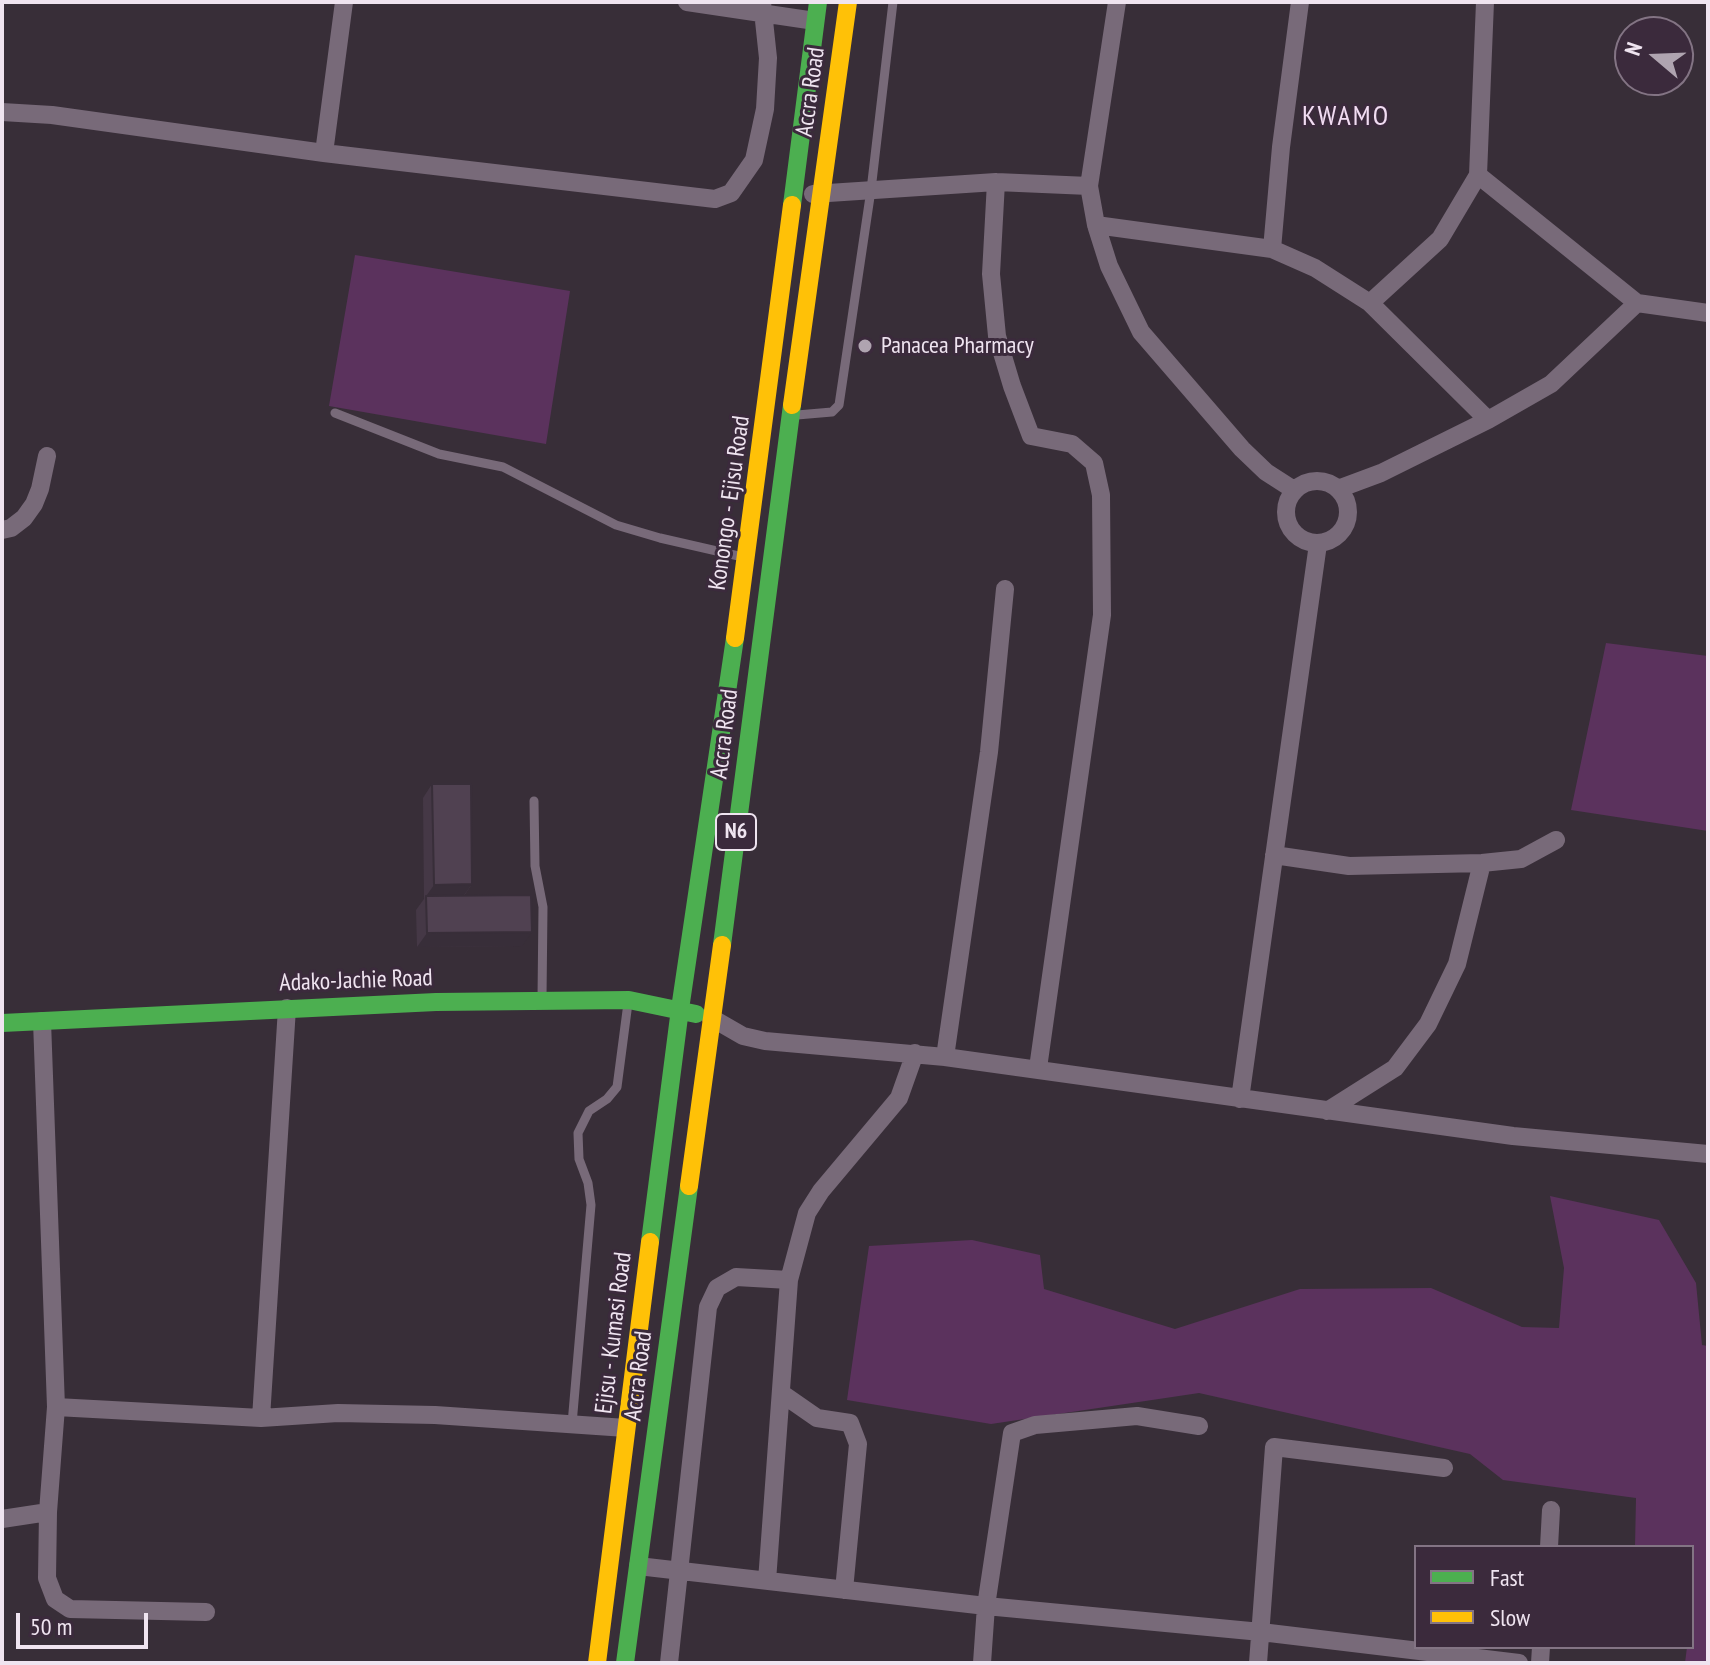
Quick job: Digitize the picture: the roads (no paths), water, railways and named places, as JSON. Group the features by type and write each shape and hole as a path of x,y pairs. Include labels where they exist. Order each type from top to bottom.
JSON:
{"main road":[{"name":"Konongo - Ejisu Road","path":"680,1009 747,557 818,2"},
{"name":"Accra Road","path":"625,1663 848,2"},
{"name":"Adako-Jachie Road","path":"2,1023 436,1002 629,1000 710,1017"},
{"name":"Ejisu - Kumasi Road","path":"597,1663 680,1009"}],"street":[{"path":"324,153 344,2"},
{"path":"687,2 762,7 815,21"},
{"path":"1117,2 1089,186 1096,225 1109,266 1141,332 1242,449 1266,472 1294,490"},
{"path":"1272,249 1281,147 1300,2"},
{"path":"1370,303 1440,239 1478,175 1485,2"},
{"path":"2,112 96,120 324,153 715,199 731,193 754,160 765,109 768,58 762,7"},
{"path":"1478,175 1637,303 1708,313"},
{"path":"794,194 996,182 1089,186"},
{"path":"996,182 993,289 997,336 1012,386 1031,436 1072,444 1094,463 1101,495 1102,615 1038,1068"},
{"path":"1096,225 1272,249 1315,268 1370,303 1488,420"},
{"path":"1338,489 1381,473 1488,420 1551,384 1637,303"},
{"path":"2,530 11,528 24,518 34,504 47,456"},
{"path":"1316,480 1328,482 1338,489 1348,511 1340,533 1330,541 1318,544 1306,542 1295,535 1285,513 1287,501 1294,490 1316,480"},
{"path":"1240,1099 1318,544"},
{"path":"945,1057 989,752 1005,589"},
{"path":"1274,855 1349,866 1482,863 1521,859 1556,840"},
{"path":"1327,1111 1395,1068 1428,1024 1457,964 1482,863"},
{"path":"261,1418 287,1008"},
{"path":"710,1017 743,1036 765,1041 915,1053 1513,1136 1708,1154"},
{"path":"42,1021 56,1407 48,1512 47,1578 55,1599 70,1609 206,1612"},
{"path":"767,1581 789,1280 807,1213 821,1191 899,1098 915,1053"},
{"path":"669,1663 708,1307 717,1288 736,1277 789,1280"},
{"path":"781,1393 817,1418 850,1423 858,1444 844,1590"},
{"path":"56,1407 261,1418 352,1413 435,1415 626,1428"},
{"path":"982,1663 986,1606 1012,1433 1035,1425 1137,1416 1199,1426"},
{"path":"1258,1663 1274,1447 1444,1468"},
{"path":"1549,1545 1551,1510"},
{"path":"2,1519 48,1512"},
{"path":"638,1566 986,1606 1261,1632 1519,1663"}],"lane":[{"path":"790,416 832,412 839,405 871,190 893,2"},
{"path":"335,413 439,454 503,467 616,525 747,557"},
{"path":"534,801 535,866 543,907 542,1002"},
{"path":"572,1424 591,1205 588,1183 579,1159 578,1133 589,1111 607,1099 617,1087 629,1000"}],"place":[{"name":"Panacea Pharmacy","path":"865,346"}],"district":[{"name":"KWAMO","path":"1346,117"}]}
